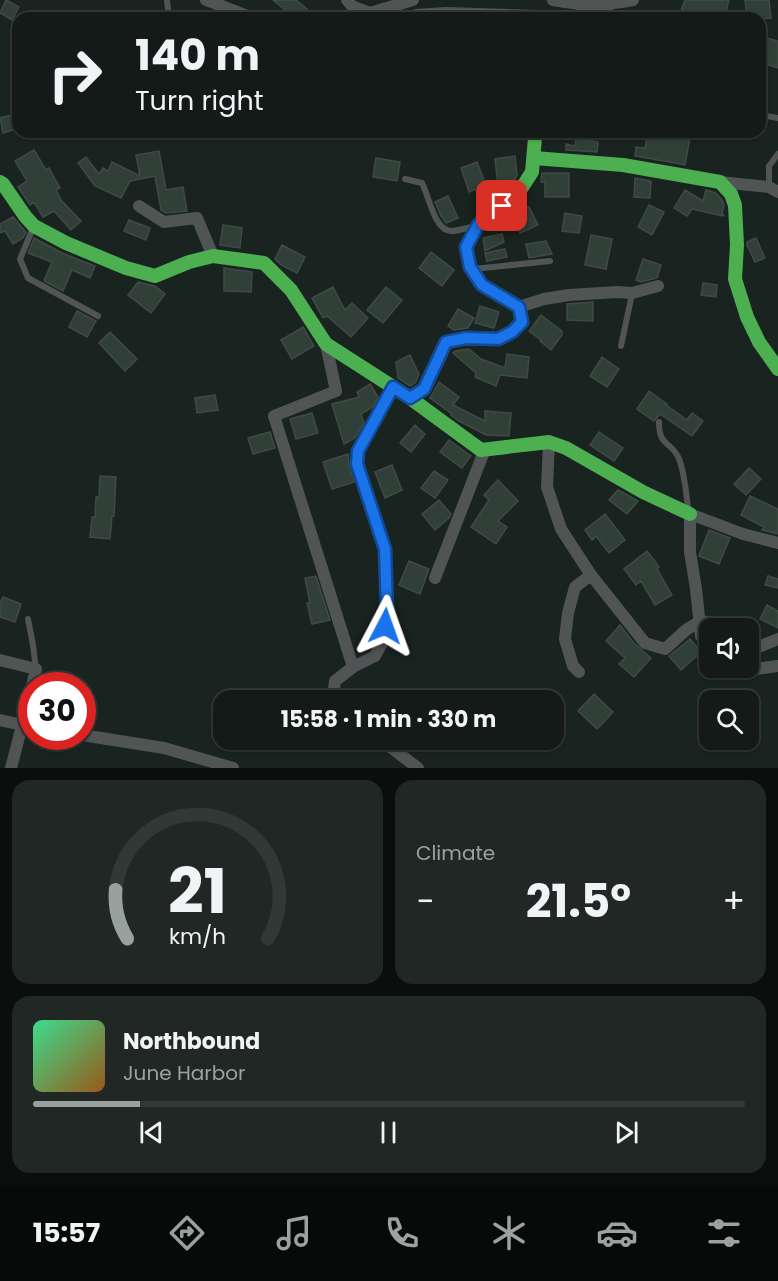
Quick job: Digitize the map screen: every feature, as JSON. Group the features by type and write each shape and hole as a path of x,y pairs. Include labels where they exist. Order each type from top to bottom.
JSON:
{"street":[{"path":"206,0 237,12"},
{"path":"347,0 352,6 367,12"},
{"path":"373,12 413,0"},
{"path":"553,0 568,3 611,4"},
{"path":"587,12 633,0"},
{"path":"410,398 424,389 446,342 466,338 498,339 512,332 522,322 519,307 482,285 472,269 466,247 478,225 521,189 532,172 535,138"},
{"path":"534,158 623,165 773,189"},
{"path":"0,182 34,226 66,243 126,267 155,276 189,262 213,256 264,263 291,290 326,344 336,392 274,416 353,668"},
{"path":"720,182 731,194 735,205 737,245 735,279 747,316 759,342 778,369"},
{"path":"139,206 164,222 197,218 213,256"},
{"path":"519,307 544,299 569,295 632,293 657,286"},
{"path":"326,344 410,398 481,450 549,442 566,448 643,492 690,514 743,534 778,543"},
{"path":"334,690 335,681 375,656 382,643 387,609 385,549 357,464 358,451 393,387"},
{"path":"549,442 547,487 561,529 591,575 645,643 665,649 699,622"},
{"path":"435,578 484,449"},
{"path":"690,514 690,552 700,618"},
{"path":"579,672 573,666 565,639 568,613 575,587 591,575"},
{"path":"759,647 778,639"},
{"path":"0,660 36,669 35,672"},
{"path":"759,668 778,666"},
{"path":"0,720 18,724"},
{"path":"96,737 164,748 233,768"},
{"path":"11,768 18,750"},
{"path":"394,750 418,768"}],"lane":[{"path":"773,189 769,165 778,154"},
{"path":"405,179 422,183 436,220 447,231 478,225"},
{"path":"485,191 494,212"},
{"path":"34,226 20,259 28,278 98,316"},
{"path":"472,269 550,261"},
{"path":"621,346 632,293"},
{"path":"659,422 660,437 676,453 680,462 690,514"},
{"path":"28,619 36,669"}],"building":[{"path":"6,0 19,7 16,12 12,12 12,20 0,13"},
{"path":"273,0 296,0 307,9 304,12 288,12"},
{"path":"685,0 729,0 726,12 680,12"},
{"path":"745,0 769,0 771,18 766,18 766,12 746,12"},
{"path":"766,38 778,41 778,68 766,64 768,60 766,60"},
{"path":"12,115 12,130 3,133 0,118"},
{"path":"576,138 598,142 597,152 566,150 566,144 575,146"},
{"path":"647,138 690,138 685,165 635,156 636,147 645,148"},
{"path":"34,150 46,170 49,168 60,188 56,190 61,200 81,221 71,230 54,211 43,217 34,202 30,205 18,187 27,181 15,161"},
{"path":"159,151 166,190 183,187 187,211 166,213 161,210 155,176 130,181 121,198 95,186 78,163 86,157 99,174 103,168 108,171 112,162 140,176 136,155"},
{"path":"515,156 517,176 514,180 508,181 508,184 498,185 495,159"},
{"path":"376,158 400,162 397,181 373,177"},
{"path":"477,162 486,185 469,192 461,168"},
{"path":"542,173 569,173 569,197 545,197 545,182 541,182"},
{"path":"635,178 651,181 650,198 634,197"},
{"path":"685,190 703,201 706,190 716,193 724,205 722,214 724,215 692,209 687,216 674,208"},
{"path":"448,196 458,218 446,223 435,202"},
{"path":"649,205 664,212 652,235 638,227"},
{"path":"522,206 529,207 538,225 520,233 510,213"},
{"path":"565,213 582,216 579,233 562,231"},
{"path":"13,217 26,232 23,238 13,244 5,231 0,233 0,224"},
{"path":"129,220 150,228 146,240 124,231"},
{"path":"223,225 242,228 240,248 220,245"},
{"path":"502,234 504,242 485,251 483,238"},
{"path":"591,235 612,239 606,269 585,265"},
{"path":"34,238 62,253 95,266 90,278 72,270 63,291 44,281 52,262 28,253"},
{"path":"756,238 765,258 755,262 747,242"},
{"path":"546,241 552,254 529,258 526,244"},
{"path":"282,245 305,257 297,273 281,265 275,259"},
{"path":"505,249 507,257 487,261 485,253"},
{"path":"431,252 454,270 442,286 419,268"},
{"path":"643,259 661,265 657,278 641,282 636,280"},
{"path":"224,268 252,272 251,292 224,291"},
{"path":"138,282 155,286 165,294 151,313 128,295"},
{"path":"703,283 717,285 716,297 701,295"},
{"path":"333,287 345,310 352,303 368,318 351,337 327,316 323,318 312,298"},
{"path":"386,287 402,300 383,323 367,310"},
{"path":"593,302 593,321 567,320 567,304"},
{"path":"480,306 499,312 494,328 475,323"},
{"path":"458,309 474,318 468,328 454,330 448,326"},
{"path":"77,311 96,321 87,337 69,327"},
{"path":"541,315 562,331 562,335 551,350 529,331"},
{"path":"303,327 314,346 292,359 281,340"},
{"path":"110,332 137,359 125,371 99,343"},
{"path":"469,349 481,359 505,368 507,354 529,357 527,378 500,375 496,386 475,377 476,373 453,353"},
{"path":"410,355 419,374 416,382 410,386 398,378 396,362"},
{"path":"602,357 619,369 607,387 590,376"},
{"path":"439,382 459,397 453,405 485,421 485,411 511,413 509,436 486,435 451,415 430,398"},
{"path":"370,384 378,397 373,407 361,414 364,423 355,438 344,444 332,404 359,397 357,392"},
{"path":"649,391 687,420 692,413 703,421 692,436 660,414 654,421 637,409"},
{"path":"215,395 218,410 197,413 195,398"},
{"path":"312,413 318,433 296,439 290,419"},
{"path":"415,425 425,434 411,452 400,443"},
{"path":"270,432 275,448 253,454 248,438"},
{"path":"599,432 623,448 614,461 590,445"},
{"path":"449,440 471,456 462,468 440,452"},
{"path":"348,454 354,482 332,489 323,462"},
{"path":"392,465 402,490 385,498 375,472"},
{"path":"749,468 761,479 746,495 734,484"},
{"path":"434,471 448,480 435,498 421,488"},
{"path":"100,476 116,477 110,539 90,537 92,517 95,517 96,497 99,497"},
{"path":"498,480 518,501 498,521 507,527 496,544 471,527 489,500 484,495"},
{"path":"618,490 638,501 627,514 609,500"},
{"path":"750,496 778,509 778,534 762,530 764,527 741,515"},
{"path":"439,500 451,514 435,530 422,514"},
{"path":"605,514 625,540 609,553 596,536 592,540 585,530"},
{"path":"709,530 730,538 719,564 699,556"},
{"path":"647,551 659,567 657,569 672,595 655,605 641,581 636,585 624,569"},
{"path":"409,561 429,569 420,594 399,585"},
{"path":"316,576 330,620 312,624 305,578"},
{"path":"768,576 778,579 778,588 765,585"},
{"path":"3,597 21,604 15,622 0,617 0,604"},
{"path":"767,605 778,611 778,628 760,619"},
{"path":"620,625 633,642 651,658 634,677 619,664 625,658 606,641"},
{"path":"690,639 699,650 699,654 681,670 669,656"},
{"path":"594,694 613,712 597,729 578,711"}],"traffic: fast":[{"path":"410,398 424,389 446,342 466,338 498,339 512,332 522,322 519,307 482,285 470,267 466,247 478,225 521,189 532,172 535,138"},
{"path":"534,158 623,165 720,182 731,194 735,205 737,245 735,279 747,317 759,342 778,369"},
{"path":"0,182 34,226 66,243 126,268 155,276 189,262 213,256 264,263 291,290 326,344 410,398 481,450 549,442 566,448 643,492 690,514"}],"route":[{"path":"385,626 387,609 385,549 357,464 358,451 393,387 410,398 424,389 446,342 466,338 498,339 512,332 522,322 519,307 482,285 470,267 466,247 478,225 502,206"}]}
